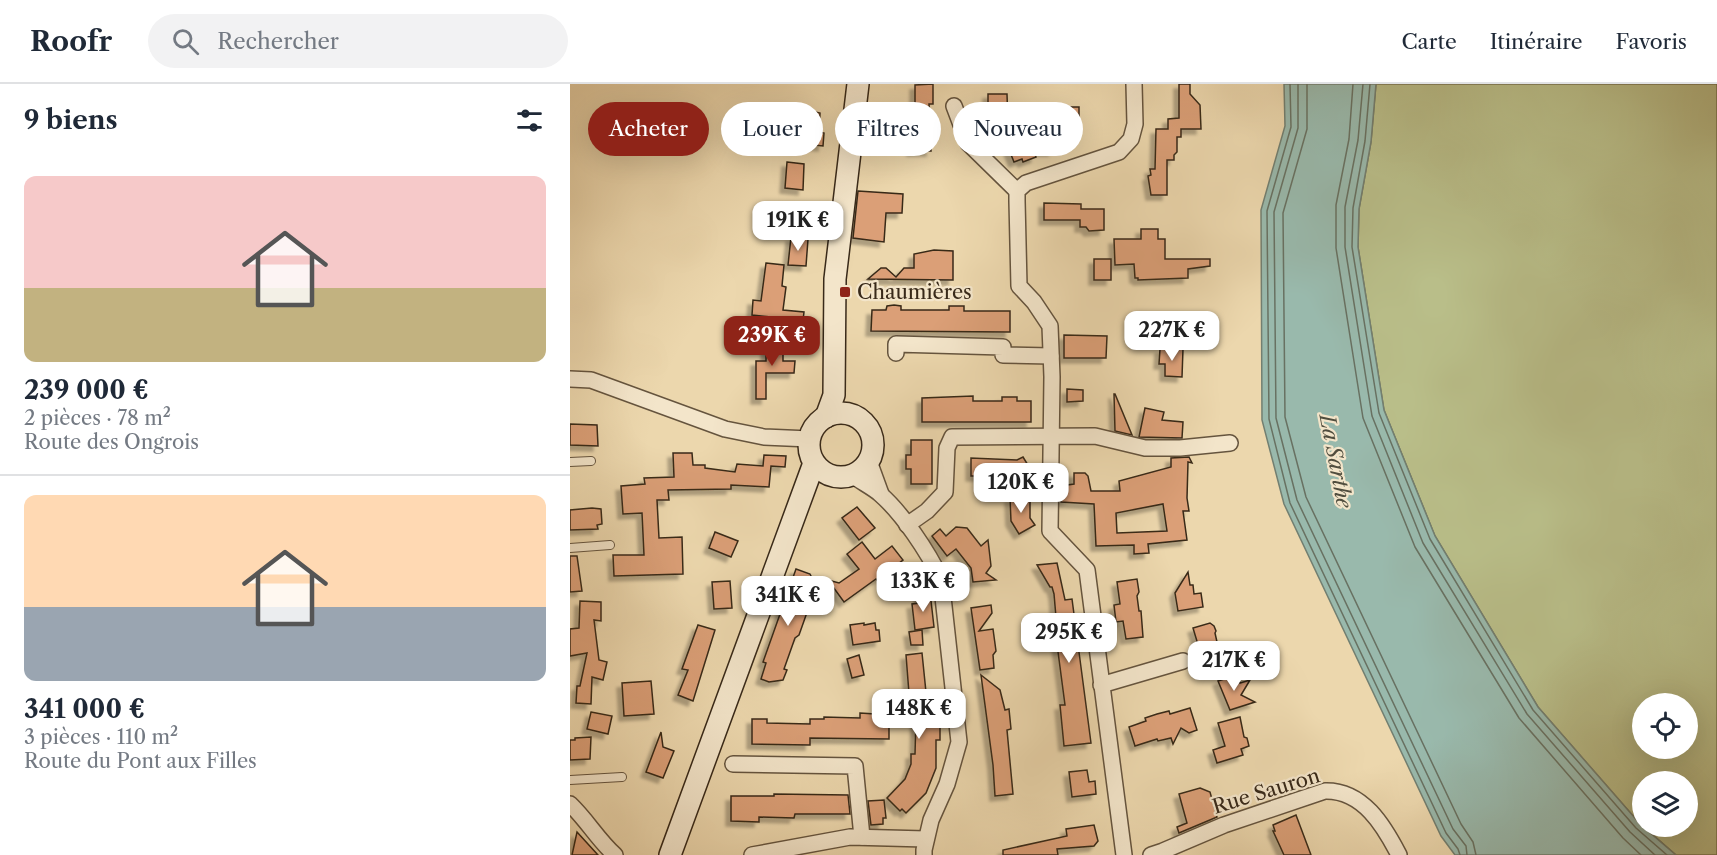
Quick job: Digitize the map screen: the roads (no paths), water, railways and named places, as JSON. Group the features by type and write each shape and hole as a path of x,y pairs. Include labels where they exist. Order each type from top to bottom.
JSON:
{"street":[{"path":"752,855 828,840 862,837 925,847 931,820 947,784 959,742 941,579 929,555 907,525 880,495 842,476 822,471 814,463 810,451 810,439 816,427 826,417 834,395 835,279 858,84"},
{"path":"1017,191 1026,183 1119,152 1131,139 1135,124 1134,84"},
{"path":"981,156 1017,191 1019,286 1034,302 1050,326 1050,531 1087,570 1124,855"},
{"path":"803,499 817,485 862,470 870,461 873,448 869,430 860,420 849,395 834,303"},
{"path":"896,353 896,344 1003,347 1003,355 1051,356"},
{"path":"570,379 591,380 725,429 764,437 810,439"},
{"path":"826,417 842,414 860,420"},
{"path":"907,525 927,511 945,492 947,448 952,437 1095,436 1145,448 1180,448 1230,443"},
{"path":"870,461 880,495"},
{"path":"670,855 803,499 814,463"},
{"path":"1101,685 1183,661"},
{"path":"733,764 855,766 862,837"},
{"name":"Rue Sauron","path":"1150,855 1224,825 1325,791 1341,793 1361,802 1386,829 1399,855"},
{"path":"570,804 615,855"}],"lane":[{"path":"570,462 591,461"},
{"path":"570,548 610,545"},
{"path":"570,780 622,777"}],"water":[{"name":"La Sarthe","path":"1284,84 1376,84 1371,142 1359,209 1358,247 1384,410 1435,536 1538,707 1632,815 1632,837 1655,837 1676,855 1455,855 1441,836 1284,504 1262,420 1261,210 1285,126"}],"place":[{"name":"Chaumières","path":"845,292"}]}
